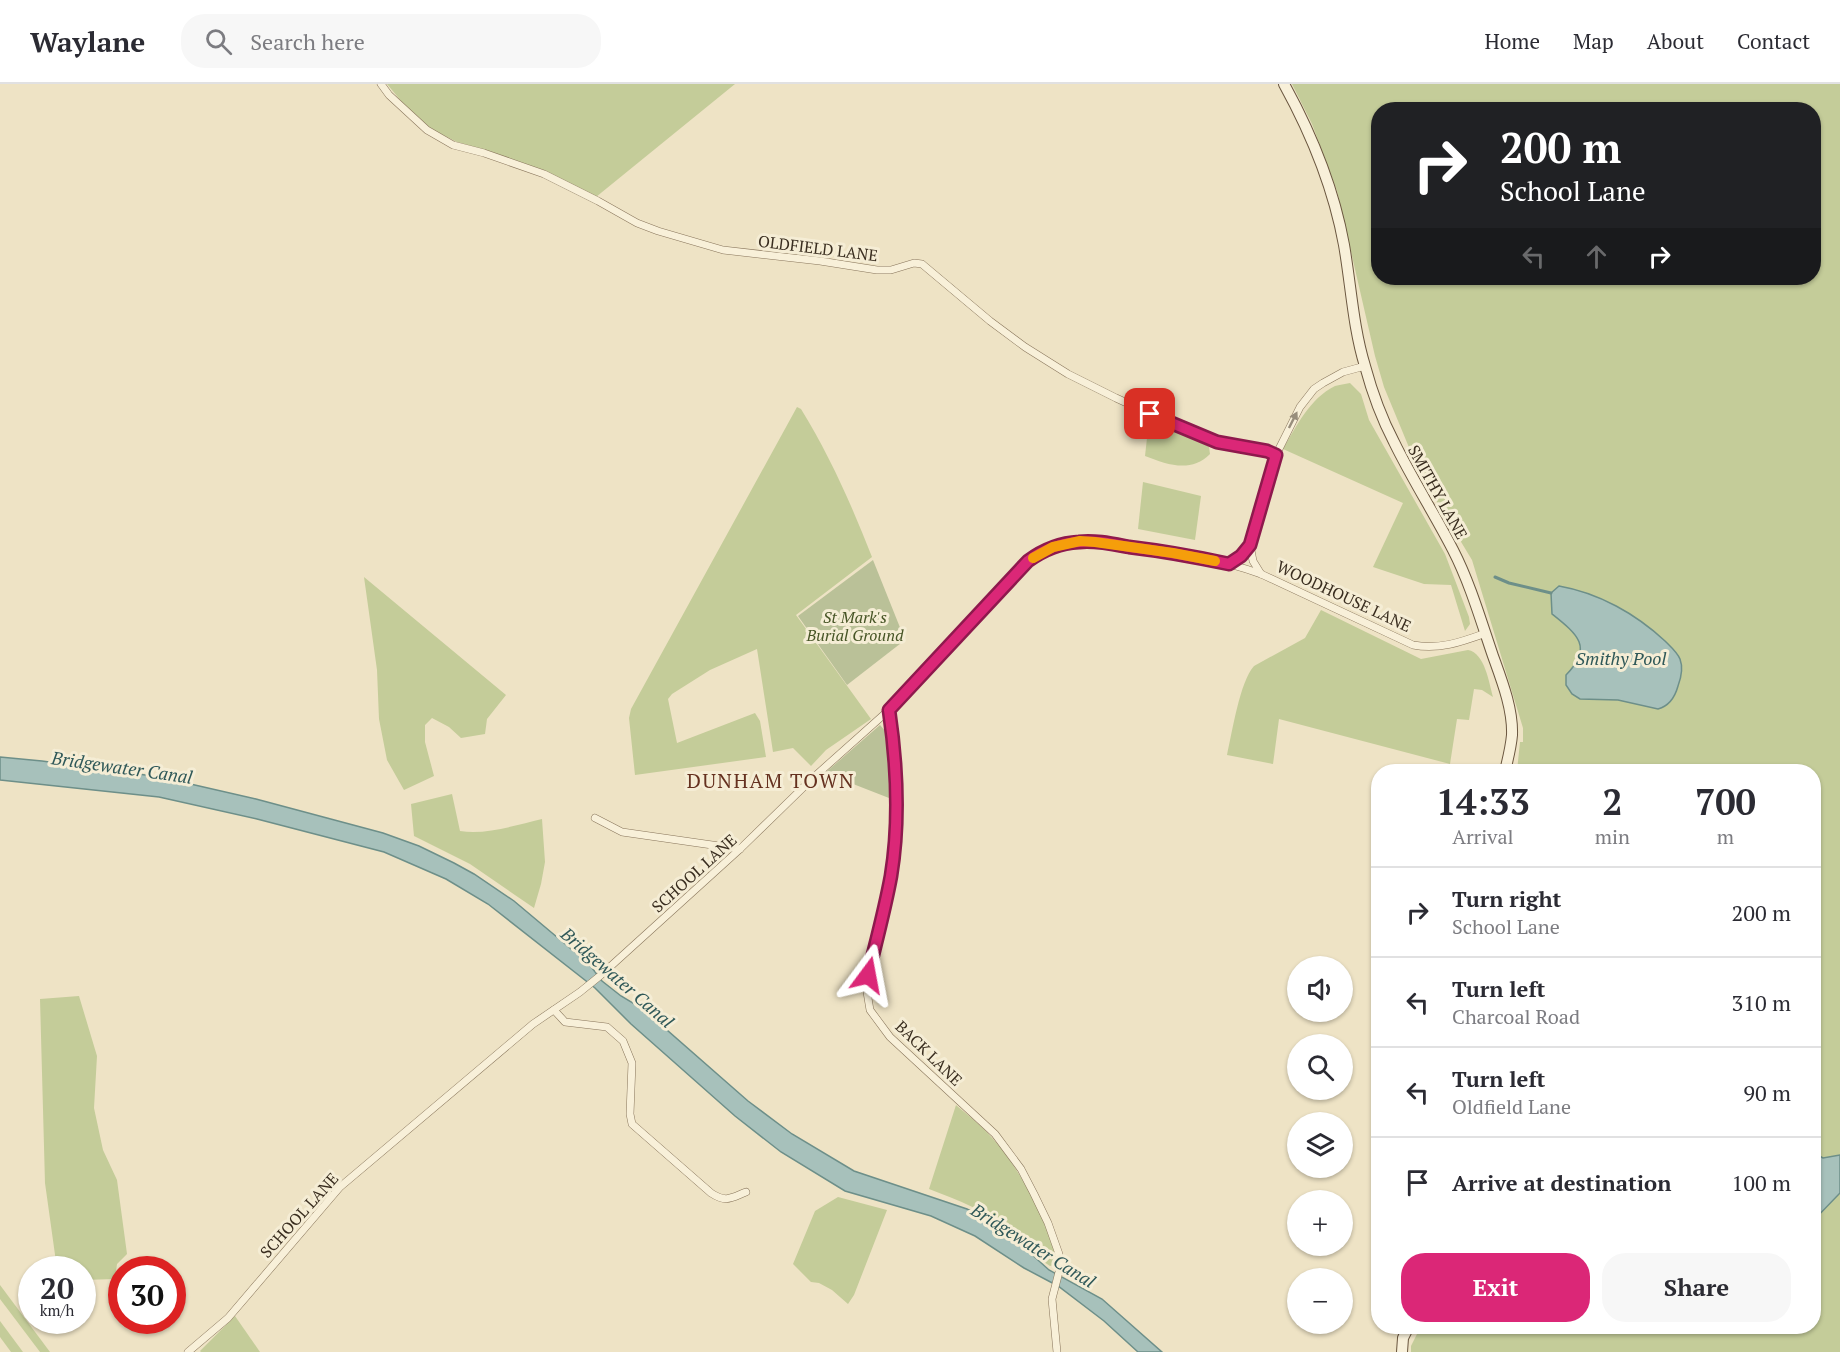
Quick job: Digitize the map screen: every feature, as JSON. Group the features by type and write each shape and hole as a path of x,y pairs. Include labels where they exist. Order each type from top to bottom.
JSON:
{"main road":[{"name":"SMITHY LANE","path":"1284,84 1308,134 1336,211 1344,243 1352,306 1365,366 1393,441 1454,552 1486,633"},
{"path":"1486,633 1510,717 1512,735 1506,764"},
{"path":"1402,1352 1405,1334"}],"street":[{"name":"OLDFIELD LANE","path":"381,84 389,95 427,130 453,145 544,174 637,223 658,231 723,250 877,270 891,270 914,263 922,264 990,321 1025,347 1068,374 1192,433 1217,442 1267,451 1276,455"},
{"path":"1229,564 1241,556 1250,545 1276,455 1300,407 1314,389 1332,377 1365,366"},
{"name":"SCHOOL LANE","path":"191,1351 228,1318 340,1187 524,1031 602,975 740,849 813,777 889,710 1028,561 1039,553 1053,547 1080,541 1095,542 1173,553 1229,564 1261,574"},
{"path":"1250,545 1253,561 1261,574"},
{"name":"WOODHOUSE LANE","path":"1261,574 1413,645 1441,647 1486,633"},
{"name":"BACK LANE","path":"889,710 897,814 891,875 868,975 867,992 870,1010 890,1036 1005,1146 1021,1169 1048,1223 1059,1254 1060,1272 1053,1294 1058,1352"},
{"path":"595,818 622,832 740,849"},
{"path":"554,1010 565,1022 607,1026 623,1041 632,1064 630,1114 632,1124 719,1199 726,1200 746,1192"}],"green space":[{"path":"387,84 735,84 596,197 546,172 457,142 431,129 406,107"},
{"path":"1292,84 1840,84 1840,1352 1411,1352 1411,1346 1417,1334 1821,1334 1821,764 1518,764 1520,742 1523,742 1523,728 1472,560 1420,474 1384,387 1337,191 1312,124"},
{"path":"1350,383 1361,394 1369,420 1445,554 1469,617 1470,624 1465,631 1451,585 1424,584 1373,567 1403,503 1283,449 1304,414 1318,398 1335,386"},
{"path":"797,407 801,409 812,427 831,463 872,557 796,615 871,719 826,750 811,766 793,748 773,752 757,649 710,670 672,694 668,699 677,743 755,713 760,721 766,757 635,775 629,718 631,709"},
{"path":"1149,420 1196,439 1209,447 1210,454 1195,464 1179,466 1145,456"},
{"path":"1143,482 1201,496 1195,540 1138,529"},
{"name":"St Mark's Burial Ground","path":"873,560 905,640 847,685 798,616"},
{"path":"364,577 506,695 487,719 485,734 461,738 449,727 432,718 425,725 425,742 434,776 404,790 387,760 379,719 377,670"},
{"path":"1321,610 1421,659 1468,650 1479,657 1493,697 1482,690 1474,689 1469,720 1457,719 1450,764 1279,719 1273,764 1227,755 1237,708 1249,673 1254,666 1305,638"},
{"path":"880,725 887,733 891,759 889,798 825,773"},
{"path":"452,794 460,831 491,831 542,819 545,862 534,908 470,864 414,836 411,804"},
{"path":"79,996 97,1056 94,1108 103,1150 117,1180 127,1254 108,1256 108,1279 96,1280 96,1256 55,1256 45,1183 40,999"},
{"path":"956,1105 990,1135 1014,1166 1041,1215 1057,1264 1050,1266 1012,1231 983,1212 929,1189"},
{"path":"838,1197 887,1210 854,1295 848,1304 832,1290 819,1283 811,1282 793,1264 815,1211"},
{"path":"0,1285 18,1309 18,1323 0,1299"},
{"path":"235,1316 260,1352 201,1352 200,1351"},
{"path":"0,1321 23,1352 11,1352 0,1337"},
{"path":"26,1334 37,1334 50,1352 40,1352"}],"water":[{"name":"Smithy Pool","path":"1559,586 1574,589 1616,606 1654,631 1673,649 1680,659 1681,672 1675,694 1668,703 1658,709 1618,700 1580,699 1572,694 1566,685 1566,675 1579,656 1580,649 1575,635 1552,614 1551,593"},
{"path":"0,757 160,777 256,799 383,833 419,846 454,863 514,901 589,964 602,981 643,1009 748,1101 792,1134 854,1171 967,1209 988,1220 1008,1233 1049,1270 1102,1299 1162,1352 1138,1352 1104,1321 1058,1286 1024,1268 975,1236 931,1216 845,1191 781,1152 735,1116 631,1024 595,988 488,904 446,879 384,852 257,819 159,797 0,780"},
{"path":"1840,1155 1840,1193 1821,1213 1821,1157"}],"waterway":[{"path":"1495,577 1509,583 1551,593"}],"slow traffic":[{"path":"1033,558 1053,547 1080,541 1215,561"}],"district":[{"name":"DUNHAM TOWN","path":"771,781"}],"route":[{"path":"868,975 891,875 895,845 897,814 895,759 889,710 1028,561 1039,553 1053,547 1080,541 1173,553 1229,564 1241,556 1250,545 1276,455 1267,451 1217,442 1150,414"}],"water label":[{"name":"Bridgewater Canal","path":"122,768"},
{"name":"Bridgewater Canal","path":"617,978"},
{"name":"Bridgewater Canal","path":"1033,1246"}]}
